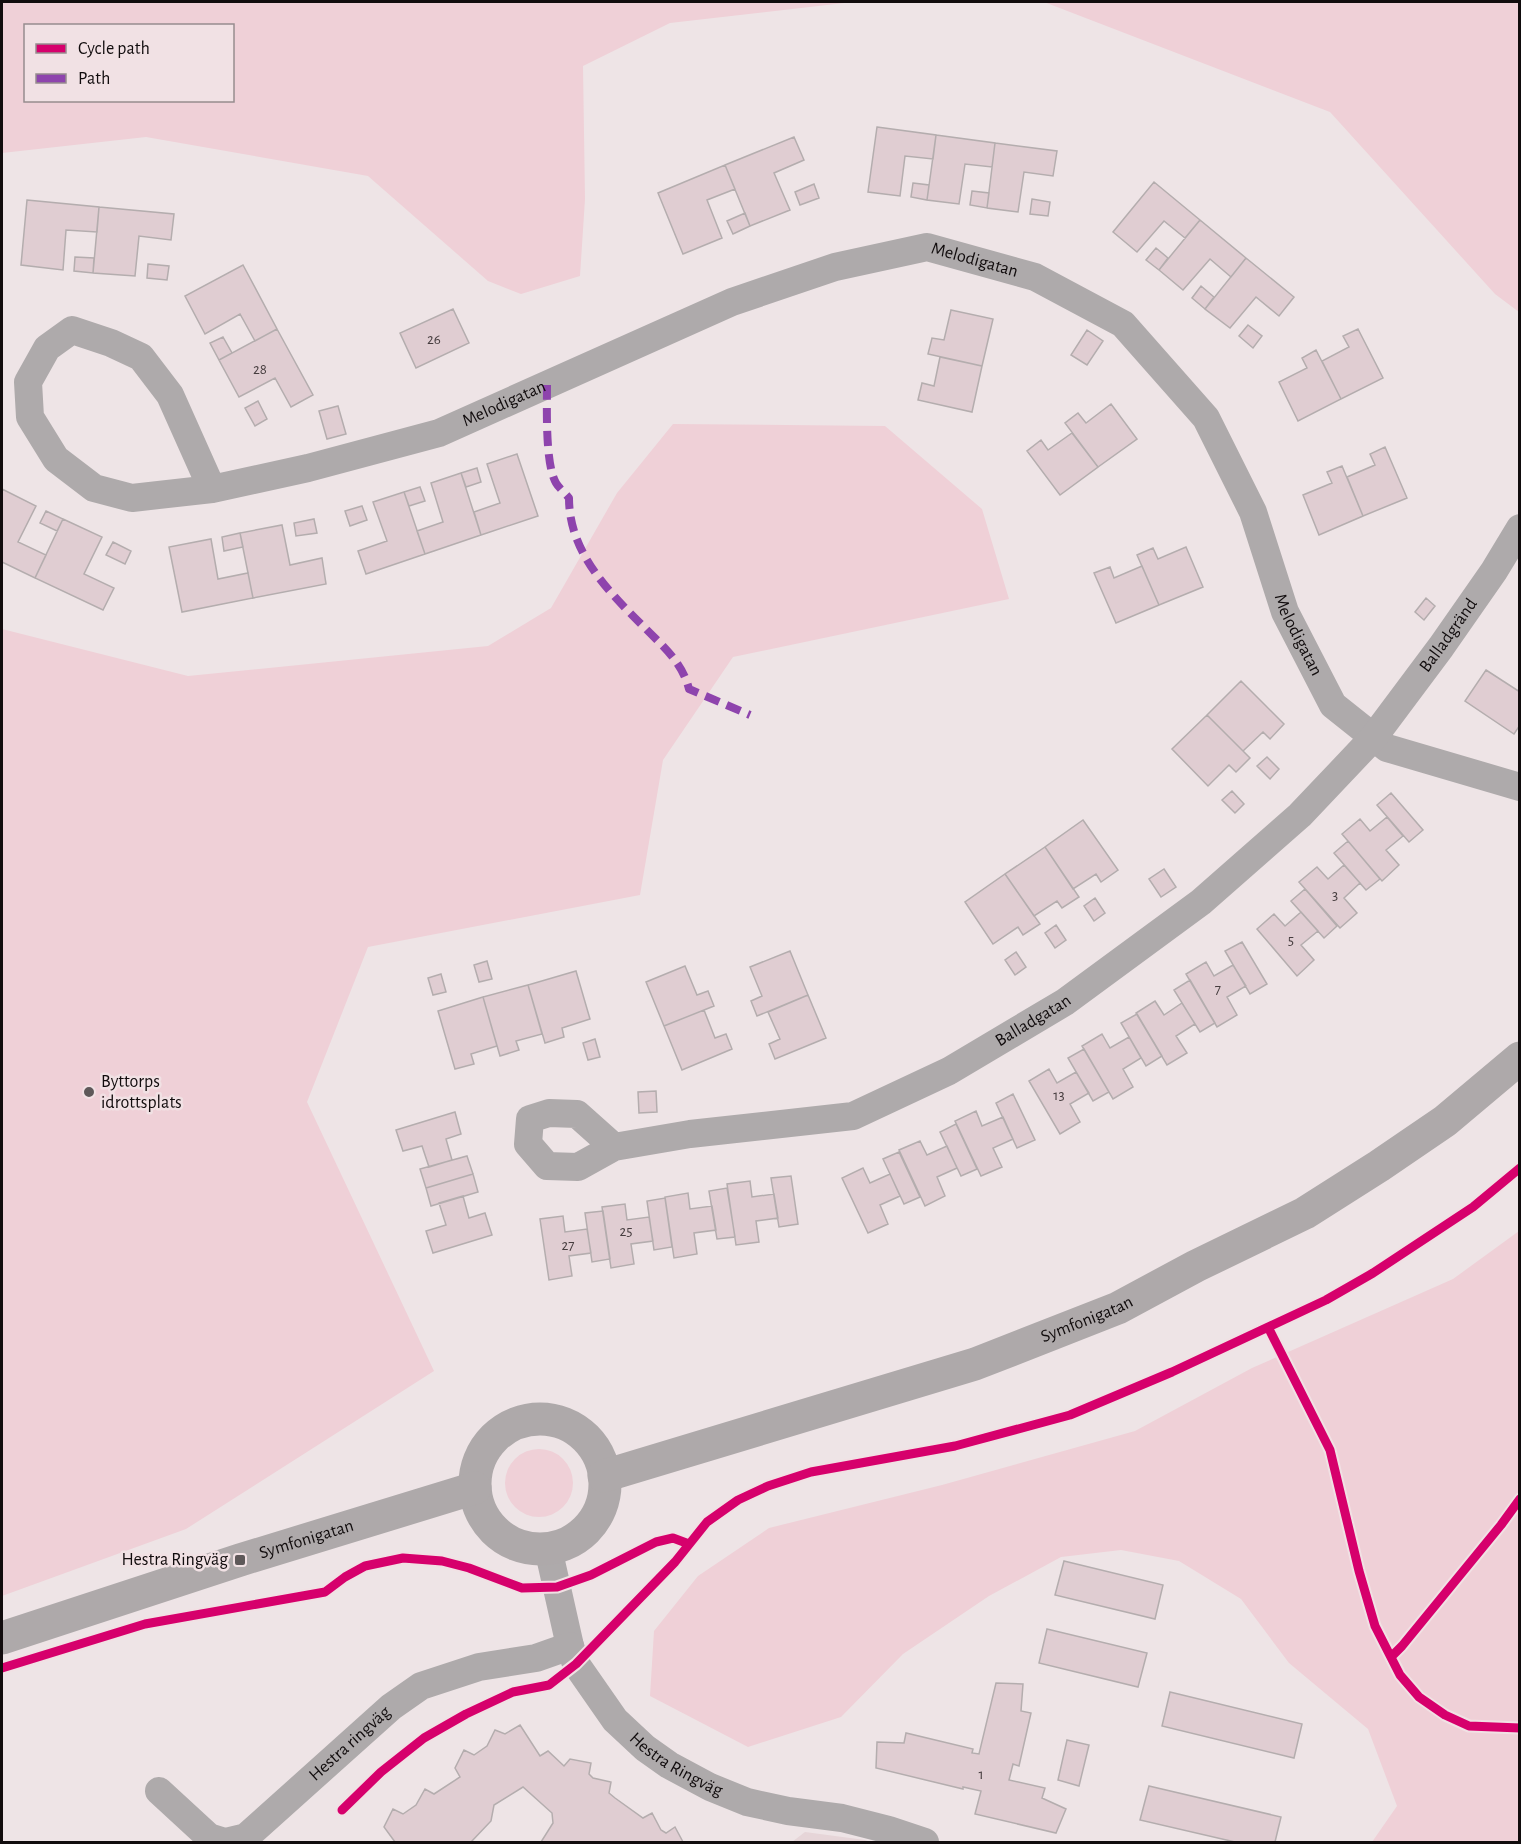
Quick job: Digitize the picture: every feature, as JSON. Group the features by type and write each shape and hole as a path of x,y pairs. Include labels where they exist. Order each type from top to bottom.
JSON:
{"street":[{"name":"Melodigatan","path":"212,489 170,394 141,357 111,343 72,330 47,348 28,382 30,417 56,459 93,488 132,498 212,489 308,468 439,433 732,302 835,267 927,247 1035,277 1123,324 1206,418 1252,512 1285,612 1333,705 1387,748 1520,787"},
{"name":"Balladgränd","path":"1373,738 1448,638 1520,528"},
{"name":"Balladgatan","path":"614,1147 690,1134 853,1116 949,1071 1065,1002 1201,902 1300,815 1373,738"},
{"name":"Symfonigatan","path":"604,1476 975,1364 1118,1308 1196,1266 1305,1213 1379,1167 1445,1121 1520,1058"},
{"path":"539,1418 563,1422 583,1435 598,1453 604,1476 604,1496 591,1524 568,1543 548,1548 525,1547 503,1538 481,1511 475,1488 477,1465 488,1444 505,1428 516,1422 539,1418"},
{"name":"Symfonigatan","path":"2,1638 333,1531 475,1488"},
{"name":"Hestra Ringväg","path":"548,1548 576,1664 615,1720 645,1748 669,1765 710,1787 747,1802 788,1811 842,1818 925,1842"},
{"name":"Hestra ringväg","path":"159,1791 209,1837 225,1842 246,1837 391,1707 421,1686 479,1667 527,1660 570,1646"}],"shaded area":[{"path":"2,2 853,2 670,23 583,66 585,199 580,276 521,294 488,281 368,176 146,137 2,153"},
{"path":"1044,2 1519,2 1519,312 1495,294 1330,112"},
{"path":"673,424 885,426 982,509 1009,599 733,657 663,760 640,895 368,947 307,1102 434,1371 186,1529 2,1596 2,629 188,676 488,646 551,608 617,493"},
{"path":"1519,1231 1519,1842 1372,1842 1397,1806 1368,1729 1289,1663 1241,1599 1179,1561 1121,1550 1061,1557 989,1596 903,1654 841,1717 748,1747 650,1696 654,1631 698,1576 769,1528 942,1485 1135,1431 1252,1368 1453,1279"},
{"path":"532,1449 546,1449 558,1454 568,1464 573,1483 568,1502 558,1512 546,1517 532,1517 520,1512 510,1502 505,1490 505,1476 510,1464 520,1454"},
{"path":"805,1832 865,1840 871,1842 792,1842"}],"building":[{"path":"877,127 936,135 933,159 905,156 900,196 868,192"},
{"path":"936,135 995,143 992,167 965,164 959,204 927,200"},
{"path":"794,137 804,160 774,173 790,210 750,226 725,165"},
{"path":"995,143 1057,151 1053,176 1024,172 1018,212 987,208"},
{"path":"725,165 735,189 707,200 722,238 683,254 658,193"},
{"path":"1154,182 1200,220 1185,238 1164,221 1137,252 1113,232"},
{"path":"913,183 929,185 927,200 911,197"},
{"path":"814,184 819,198 800,205 795,192"},
{"path":"972,191 989,193 987,208 970,205"},
{"path":"1032,199 1050,202 1048,216 1030,214"},
{"path":"27,200 99,207 97,232 66,230 63,270 21,265"},
{"path":"99,207 174,214 171,240 139,236 135,276 93,273"},
{"path":"745,213 750,226 733,234 727,221"},
{"path":"1200,220 1246,258 1231,277 1210,259 1183,290 1159,270"},
{"path":"1156,248 1168,258 1159,270 1146,260"},
{"path":"75,257 94,258 93,273 74,271"},
{"path":"1246,258 1294,297 1279,316 1256,297 1230,328 1205,309"},
{"path":"148,264 169,266 167,280 147,278"},
{"path":"243,265 277,329 255,341 240,314 205,334 185,296"},
{"path":"1201,286 1214,297 1205,309 1192,298"},
{"path":"453,309 469,343 416,368 400,333"},
{"path":"951,310 993,319 982,366 928,354 932,338 944,340"},
{"path":"1248,325 1262,336 1253,348 1239,336"},
{"path":"277,329 313,395 291,407 275,378 239,397 219,360"},
{"path":"1358,329 1383,378 1341,399 1322,361 1349,347 1343,336"},
{"path":"1087,330 1103,341 1087,365 1071,355"},
{"path":"223,337 232,353 219,360 210,343"},
{"path":"1316,350 1341,399 1298,421 1279,382 1307,368 1302,358"},
{"path":"940,357 982,366 972,412 918,400 922,383 934,386"},
{"path":"258,401 267,419 255,426 245,408"},
{"path":"1111,404 1137,439 1098,467 1065,423 1078,413 1086,423"},
{"path":"338,406 346,434 327,439 319,411"},
{"path":"1072,433 1098,467 1060,495 1027,451 1041,440 1048,450"},
{"path":"1385,447 1407,498 1363,516 1347,477 1375,465 1370,454"},
{"path":"517,454 538,516 481,535 474,512 500,503 487,464"},
{"path":"1342,466 1363,516 1319,535 1303,495 1332,483 1327,472"},
{"path":"477,468 481,482 466,487 461,473"},
{"path":"461,473 481,535 425,554 417,531 443,522 431,483"},
{"path":"420,487 425,501 409,506 404,492"},
{"path":"2,489 36,506 18,542 46,555 35,578 2,562"},
{"path":"404,492 425,554 366,574 358,551 387,541 373,502"},
{"path":"362,506 367,520 350,526 345,511"},
{"path":"46,511 63,519 57,531 40,523"},
{"path":"63,519 102,537 84,574 114,588 103,610 35,578"},
{"path":"314,519 317,533 296,536 294,523"},
{"path":"282,525 290,565 322,558 326,584 253,598 240,533"},
{"path":"240,533 243,547 224,551 222,537"},
{"path":"211,539 218,579 248,573 253,598 182,612 169,547"},
{"path":"113,542 131,551 125,564 106,555"},
{"path":"1186,547 1203,587 1159,605 1137,555 1153,548 1158,559"},
{"path":"1142,566 1159,605 1116,623 1094,573 1110,567 1114,578"},
{"path":"1426,598 1435,606 1424,620 1415,612"},
{"path":"1486,670 1520,692 1520,725 1514,734 1465,701"},
{"path":"1241,681 1284,724 1270,739 1263,732 1243,751 1207,715"},
{"path":"1207,715 1250,758 1236,772 1229,765 1208,786 1172,749"},
{"path":"1267,757 1279,769 1270,779 1257,766"},
{"path":"1232,791 1244,804 1235,813 1222,800"},
{"path":"1391,793 1423,830 1409,842 1377,805"},
{"path":"1387,817 1403,836 1386,850 1399,865 1382,881 1342,834 1360,819 1370,831"},
{"path":"1083,820 1118,870 1101,882 1096,874 1073,889 1045,847"},
{"path":"1348,841 1380,879 1366,890 1334,853"},
{"path":"1045,847 1079,897 1062,908 1057,901 1034,916 1005,874"},
{"path":"1344,865 1360,883 1344,898 1357,913 1340,928 1299,882 1317,867 1328,879"},
{"path":"1164,869 1176,887 1161,897 1149,879"},
{"path":"1005,874 1040,924 1023,935 1018,927 993,944 965,902"},
{"path":"1305,889 1337,926 1324,938 1291,901"},
{"path":"1095,898 1105,913 1094,921 1084,906"},
{"path":"1301,912 1318,931 1301,945 1314,960 1297,976 1257,929 1274,914 1285,926"},
{"path":"1056,925 1066,940 1055,948 1045,933"},
{"path":"1242,942 1267,984 1250,994 1225,951"},
{"path":"790,951 808,995 757,1016 751,1001 762,996 750,967"},
{"path":"1016,952 1026,967 1015,975 1005,960"},
{"path":"487,961 492,979 479,982 474,965"},
{"path":"1206,962 1214,976 1233,965 1246,986 1227,997 1237,1015 1217,1027 1186,974"},
{"path":"685,966 697,995 708,991 714,1006 664,1026 646,982"},
{"path":"576,971 590,1019 562,1028 564,1037 545,1043 528,985"},
{"path":"441,974 446,992 433,995 428,978"},
{"path":"1190,980 1215,1023 1200,1032 1174,990"},
{"path":"528,985 542,1034 516,1041 519,1050 500,1056 483,997"},
{"path":"808,995 826,1038 775,1059 769,1044 780,1039 768,1012"},
{"path":"483,997 497,1046 471,1054 474,1064 455,1069 438,1011"},
{"path":"1155,1001 1164,1015 1182,1003 1195,1024 1176,1036 1187,1053 1167,1065 1136,1013"},
{"path":"704,1010 715,1038 726,1034 732,1049 682,1070 664,1026"},
{"path":"1137,1014 1162,1056 1146,1066 1121,1023"},
{"path":"1102,1034 1110,1048 1129,1037 1141,1058 1123,1069 1133,1087 1113,1099 1082,1046"},
{"path":"595,1039 600,1057 588,1060 583,1043"},
{"path":"1084,1049 1109,1092 1093,1101 1068,1058"},
{"path":"1049,1069 1057,1083 1076,1072 1089,1093 1070,1104 1080,1122 1060,1134 1029,1081"},
{"path":"656,1091 657,1112 639,1113 638,1092"},
{"path":"1013,1094 1035,1140 1017,1148 996,1103"},
{"path":"976,1111 982,1126 1003,1117 1013,1139 993,1148 1002,1167 981,1176 955,1121"},
{"path":"455,1112 461,1134 446,1139 452,1160 429,1167 422,1146 403,1151 396,1130"},
{"path":"956,1124 977,1169 961,1176 940,1132"},
{"path":"920,1141 927,1155 947,1146 957,1168 937,1177 945,1196 925,1206 899,1150"},
{"path":"899,1152 920,1197 904,1204 883,1159"},
{"path":"467,1156 473,1174 426,1188 420,1169"},
{"path":"863,1168 870,1183 890,1174 900,1196 880,1205 888,1224 868,1233 842,1178"},
{"path":"473,1174 478,1192 431,1206 426,1188"},
{"path":"791,1176 798,1224 779,1227 771,1178"},
{"path":"750,1181 752,1197 774,1194 778,1218 756,1221 759,1242 736,1245 727,1184"},
{"path":"727,1188 735,1237 717,1239 709,1191"},
{"path":"688,1193 690,1209 712,1206 716,1230 694,1233 697,1254 674,1258 665,1197"},
{"path":"463,1196 469,1218 485,1213 492,1235 433,1253 426,1231 446,1225 439,1203"},
{"path":"665,1198 672,1247 654,1250 647,1201"},
{"path":"625,1204 627,1220 649,1217 653,1241 631,1244 634,1264 611,1268 602,1207"},
{"path":"603,1211 610,1259 592,1262 585,1213"},
{"path":"563,1216 565,1232 587,1229 591,1253 569,1256 572,1276 549,1280 540,1219"},
{"path":"1064,1561 1163,1585 1155,1619 1055,1595"},
{"path":"1047,1629 1147,1653 1138,1687 1039,1663"},
{"path":"996,1683 1023,1684 1021,1711 1031,1713 1019,1766 1013,1764 1009,1780 1045,1788 1042,1798 1066,1809 1056,1833 975,1814 981,1791 963,1787 963,1789 876,1768 877,1742 904,1743 906,1733 973,1749 972,1753 979,1754"},
{"path":"1170,1692 1302,1724 1294,1758 1162,1726"},
{"path":"520,1725 540,1756 548,1751 564,1766 570,1759 591,1763 589,1774 593,1778 611,1782 609,1793 643,1818 652,1813 661,1830 666,1833 675,1827 683,1842 541,1842 553,1823 552,1813 523,1787 494,1805 491,1821 471,1842 395,1842 384,1827 393,1809 403,1814 416,1805 425,1789 434,1794 460,1777 455,1768 464,1750 474,1755 487,1746 495,1730 505,1734"},
{"path":"1067,1740 1089,1745 1079,1786 1058,1780"},
{"path":"1149,1786 1281,1817 1275,1842 1235,1842 1140,1820"}],"marked path":[{"path":"547,385 547,436 552,474 557,485 569,498 576,538 595,573 621,604 674,658 689,689 750,715"}],"cycle path":[{"path":"342,1810 381,1772 424,1738 466,1714 513,1692 549,1685 576,1664 675,1562 707,1522 738,1500 768,1486 811,1472 955,1446 1070,1415 1172,1372 1326,1300 1373,1273 1473,1207 1520,1168"},
{"path":"1268,1327 1330,1450 1359,1571 1375,1626 1400,1675 1419,1697 1445,1715 1469,1726 1520,1728"},
{"path":"1391,1657 1520,1499"},
{"path":"2,1668 145,1624 325,1592 365,1566 403,1558 442,1561 469,1568 522,1588 557,1587 591,1575 656,1542 673,1538 689,1544"}],"place":[{"name":"Byttorps idrottsplats","path":"89,1092"},
{"name":"Hestra Ringväg","path":"240,1560"}]}
